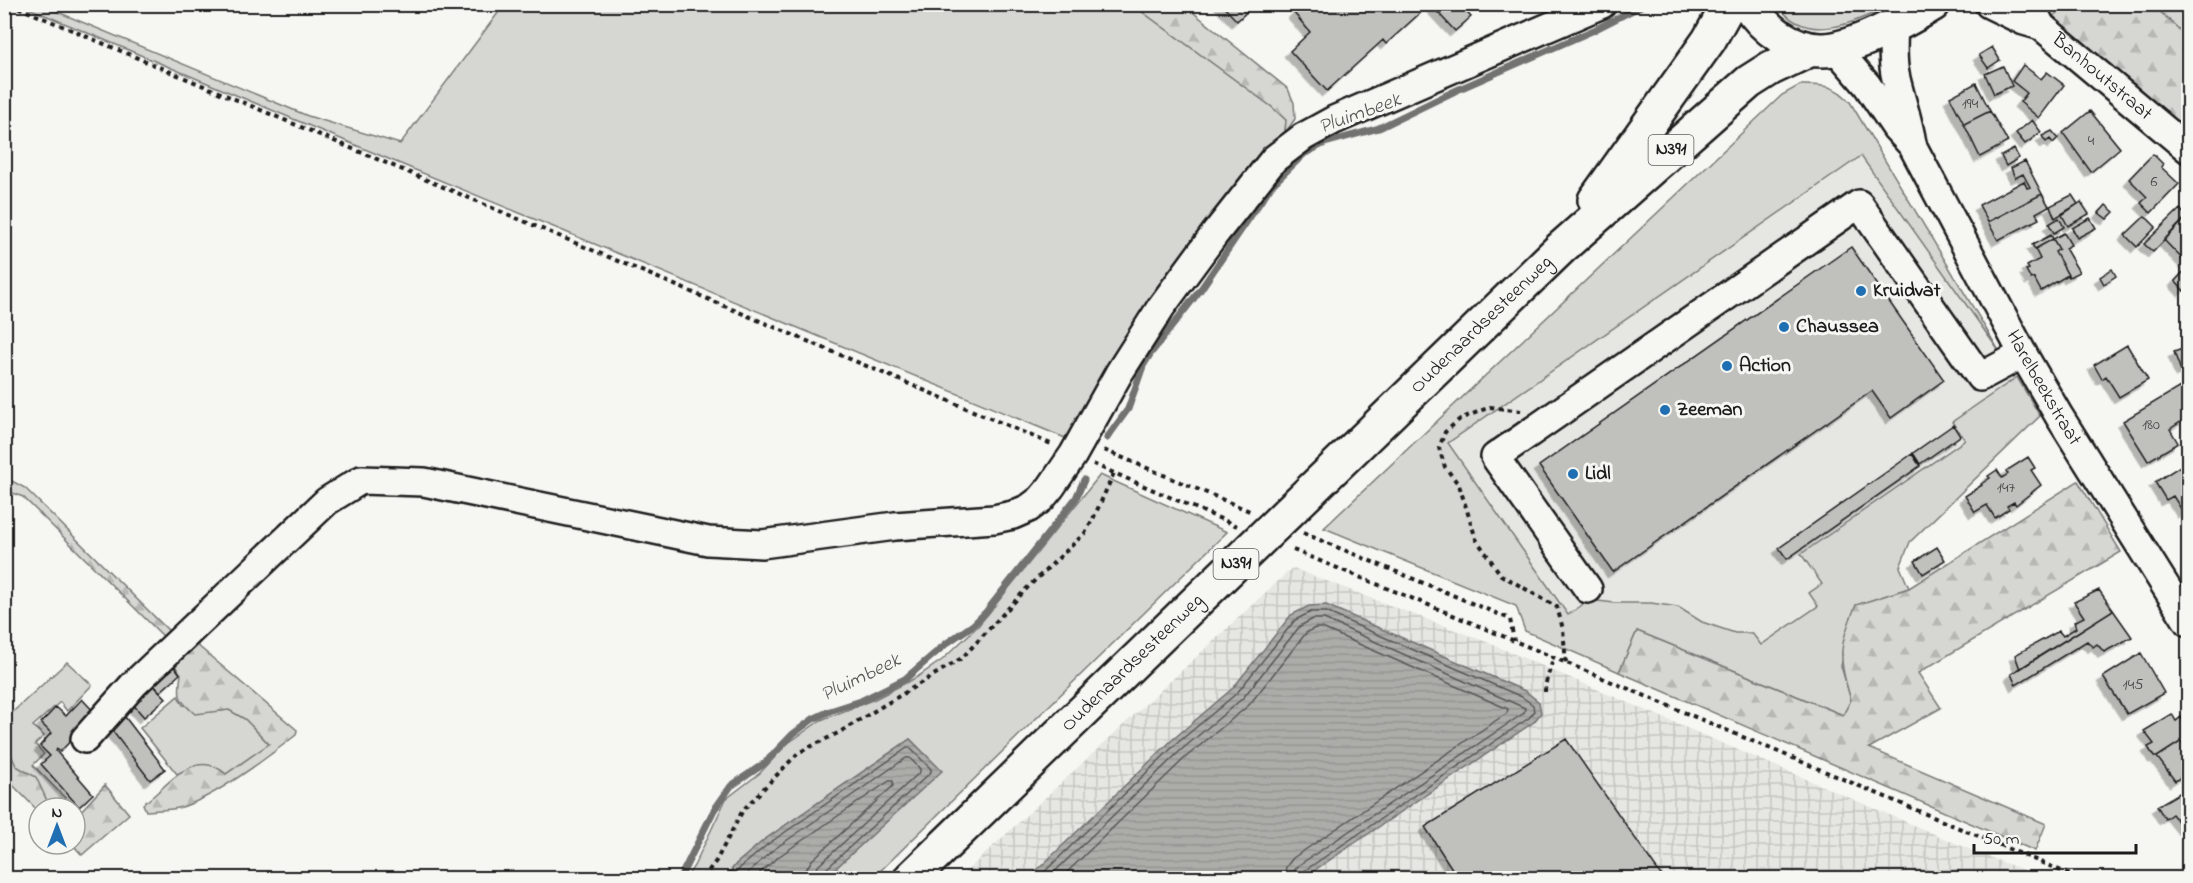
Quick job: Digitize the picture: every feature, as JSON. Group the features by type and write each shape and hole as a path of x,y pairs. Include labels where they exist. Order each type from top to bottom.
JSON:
{"main road":[{"name":"Oudenaardsesteenweg","path":"1561,248 1709,40 1729,4"},
{"path":"1748,4 1761,22 1785,40 1823,49"},
{"name":"N391","path":"1823,49 1894,26 1932,4"},
{"name":"Oudenaardsesteenweg","path":"911,879 1286,536 1561,248 1749,82 1771,68 1823,49"}],"street":[{"path":"85,739 134,684 327,501 361,480 424,482 708,541 762,544 895,526 994,519 1013,515 1029,508 1041,499 1084,451 1119,373 1161,307 1274,159 1303,137 1334,120 1602,4"},
{"name":"Banhoutstraat","path":"1989,4 2024,21 2035,15 2188,149"},
{"name":"Harelbeekstraat","path":"1894,26 1894,72 1908,117 1912,145"},
{"name":"Harelbeekstraat","path":"1823,49 1867,85 1896,128 1912,145 2059,416 2188,622"},
{"path":"1588,589 1495,457 1859,204 1980,378 2024,354"}],"path":[{"path":"10,4 1084,451 1114,473 1237,526"},
{"path":"1542,424 1527,412 1490,407 1460,419 1445,432 1439,448 1445,467 1459,484 1476,540 1502,575 1557,608 1563,629 1566,663"},
{"path":"1084,451 1089,444 1515,641 2078,879"},
{"path":"703,879 716,861 743,810 798,753 838,733 962,658 1029,586 1084,533 1114,473"},
{"path":"1286,536 1510,619 1515,641"},
{"path":"1545,692 1545,682 1552,666 1552,657"}],"shaded area":[{"path":"1862,155 2017,377 1953,421 1965,440 1801,553 1822,584 1818,606 1761,645 1752,633 1736,633 1702,622 1678,607 1651,603 1589,600 1568,615 1448,443"},
{"path":"1292,568 1489,643 1976,852 2044,878 959,878"}],"green space":[{"path":"21,5 41,5 308,116 400,144 504,5 1133,5 1272,107 1286,120 1285,133 1070,440"},
{"path":"1133,5 1184,5 1288,89 1294,103 1295,119 1285,133 1286,120 1272,107"},
{"path":"1778,5 1890,5 1847,24 1816,28 1802,25 1789,18"},
{"path":"2068,5 2153,5 2188,38 2188,139 2053,16"},
{"path":"2153,5 2188,5 2188,38"},
{"path":"1800,85 1828,87 1839,92 1850,102 2001,354 1861,156 1448,443 1568,615 1589,600 1651,603 1678,607 1702,622 1735,633 1752,633 1761,645 1818,606 1809,593 1822,584 1801,554 1965,440 1952,422 2017,377 2040,416 1910,542 1900,567 1909,588 1856,605 1841,666 1851,700 1843,715 1637,631 1619,672 1525,631 1516,606 1324,528 1782,95"},
{"path":"1100,475 1227,532 873,878 825,878 941,771 910,739 764,840 736,864 725,878 686,878 726,799 760,773 787,744 821,720 875,699 917,677 942,660 979,625"},
{"path":"4,480 12,481 25,488 177,639 171,644 23,497 5,490"},
{"path":"2078,481 2121,552 1918,673 1941,708 1869,748 2046,824 2035,851 1619,672 1637,631 1843,715 1851,700 1842,662 1843,642 1856,605 1909,588"},
{"path":"190,639 297,730 296,735 239,777 207,796 178,808 146,811 143,804 181,772 203,764 226,774 269,744 245,719 229,710 195,714 185,705 179,692 181,674 166,660"},
{"path":"67,662 92,685 67,711 60,702 33,726 44,736 35,744 44,754 33,765 63,796 44,796 35,777 16,766 5,738 4,720"},
{"path":"178,696 183,705 218,711 229,710 245,719 269,744 226,774 214,767 202,766 177,774 140,728"},
{"path":"4,738 16,766 36,777 45,796 27,796 27,800 5,777"},
{"path":"105,785 129,814 87,851 87,804"}],"water":[{"path":"1326,605 1525,691 1539,702 1541,713 1534,722 1303,878 1029,878 1171,741 1233,688 1291,615 1309,606"},
{"path":"910,739 942,771 825,878 725,878 736,864 764,840"}],"building":[{"path":"1221,4 1255,4 1237,21"},
{"path":"1303,4 1430,4 1386,44 1383,40 1327,91 1290,51 1310,32 1294,13"},
{"path":"1430,4 1459,4 1471,17 1455,31"},
{"path":"1992,47 2000,60 1988,68 1979,55"},
{"path":"2023,65 2041,79 2047,72 2064,85 2039,118 2020,102 2027,93 2012,81"},
{"path":"2003,66 2012,86 1994,94 1985,74"},
{"path":"1976,83 1990,111 1964,124 1950,97"},
{"path":"1990,111 2008,142 1980,157 1964,124"},
{"path":"2090,111 2120,148 2091,172 2063,133"},
{"path":"2032,120 2041,132 2025,144 2016,133"},
{"path":"2052,131 2058,138 2053,143 2050,139 2046,142 2042,136"},
{"path":"2014,149 2019,158 2006,166 2001,156"},
{"path":"2153,154 2163,164 2161,167 2179,184 2151,213 2141,203 2147,197 2129,179"},
{"path":"2025,161 2042,194 1988,222 1979,205 2024,181 2027,188 2030,187 2023,174 2015,178 2011,168"},
{"path":"2042,194 2049,206 2036,213 2039,219 1998,240 1988,222"},
{"path":"2072,195 2078,204 2055,218 2050,206"},
{"path":"2081,202 2089,214 2068,226 2062,215"},
{"path":"2106,205 2114,212 2107,219 2099,213"},
{"path":"2180,209 2187,217 2153,252 2144,244"},
{"path":"2188,215 2188,265 2164,240"},
{"path":"2145,216 2156,227 2137,247 2125,235"},
{"path":"2059,218 2064,227 2054,233 2049,224"},
{"path":"2090,218 2096,228 2077,238 2072,228"},
{"path":"2064,233 2071,245 2065,248 2079,272 2069,277 2055,252 2059,249 2053,239"},
{"path":"2051,235 2053,239 2035,249 2032,245"},
{"path":"2053,239 2059,249 2055,252 2068,275 2041,291 2034,278 2031,279 2026,270 2029,269 2027,266 2040,259 2035,249"},
{"path":"1851,247 1944,380 1891,418 1872,391 1613,572 1539,466"},
{"path":"2188,267 2188,286 2184,291 2175,281"},
{"path":"2112,269 2116,276 2104,284 2100,277"},
{"path":"2127,345 2148,380 2119,397 2106,376 2102,379 2094,365"},
{"path":"2188,347 2188,368 2181,371 2174,352"},
{"path":"2180,387 2188,401 2188,417 2170,429 2178,443 2148,461 2123,421"},
{"path":"1953,425 1960,436 1920,464 1913,453"},
{"path":"1912,454 1920,466 1787,559 1779,548"},
{"path":"2028,457 2035,468 2031,470 2041,485 2016,505 2014,502 2007,506 2009,509 1995,518 1987,505 1975,512 1965,496 1982,485 1990,478 1988,476 1997,470 2002,478 2008,474 2006,471"},
{"path":"2188,461 2188,509 2183,512 2173,496 2166,500 2155,482"},
{"path":"1937,547 1945,560 1923,574 1915,561"},
{"path":"2099,590 2113,610 2020,669 2015,655 2059,631 2063,636 2076,628 2074,622 2084,617 2074,602"},
{"path":"2113,610 2132,637 2104,652 2097,644 2093,647 2087,641 2016,685 2011,674"},
{"path":"2141,653 2164,693 2127,714 2103,677"},
{"path":"175,667 180,674 160,692 150,682 166,668 169,672"},
{"path":"151,682 166,698 144,717 130,701"},
{"path":"82,699 96,714 60,752 57,749 56,751 93,794 87,800 87,796 69,796 41,764 50,756 40,746 51,733 41,723 56,707 66,716"},
{"path":"2172,714 2176,721 2181,717 2188,731 2188,737 2154,757 2148,747 2154,744 2144,731"},
{"path":"125,717 165,769 150,780 110,728"},
{"path":"2188,737 2188,772 2175,781 2157,757"},
{"path":"1566,739 1663,878 1458,878 1425,827"},
{"path":"2188,788 2188,826 2184,829 2172,814 2165,819 2157,806"}],"waterway":[{"name":"Pluimbeek","path":"1107,438 1128,409 1143,366 1151,353 1201,289 1271,186 1304,154 1325,143 1379,128 1457,90 1594,30 1645,4"},
{"name":"Pluimbeek","path":"680,878 714,810 731,786 765,763 793,734 813,719 861,701 905,679 947,643 973,625 986,612 1076,498 1084,480"}],"place":[{"name":"Kruidvat","path":"1861,291"},
{"name":"Chaussea","path":"1784,327"},
{"name":"Action","path":"1727,366"},
{"name":"Zeeman","path":"1665,410"},
{"name":"Lidl","path":"1573,474"}]}
